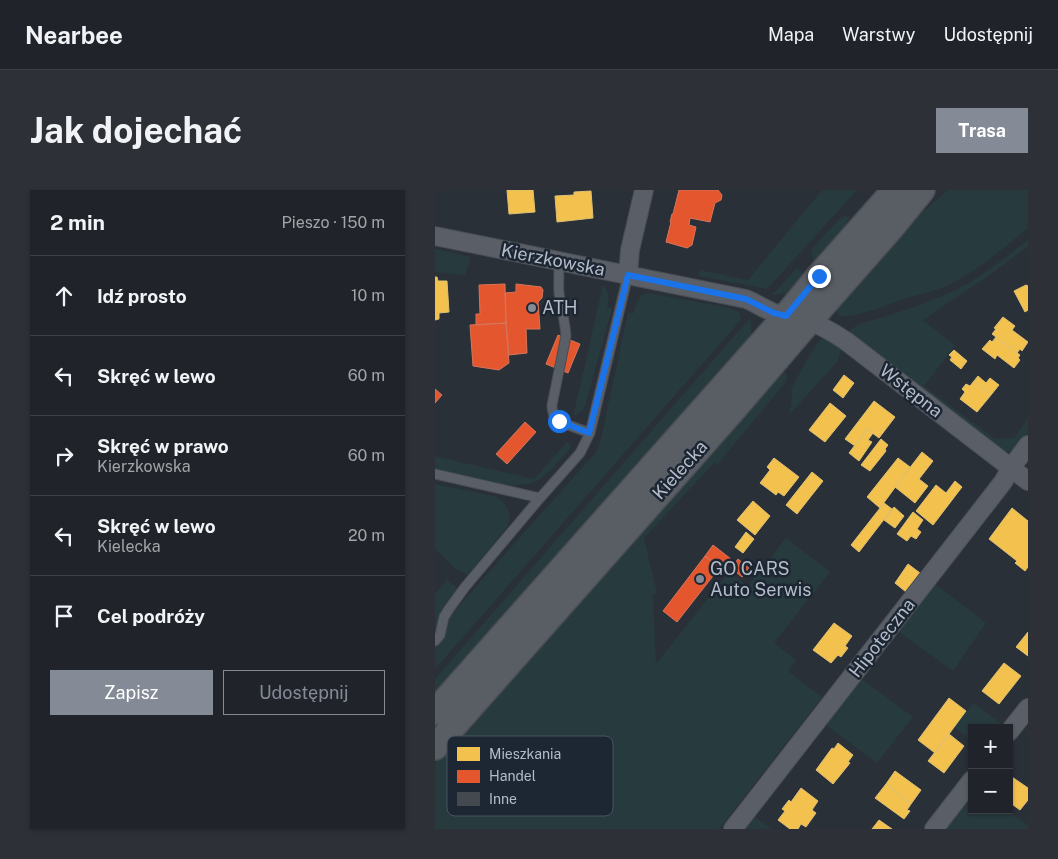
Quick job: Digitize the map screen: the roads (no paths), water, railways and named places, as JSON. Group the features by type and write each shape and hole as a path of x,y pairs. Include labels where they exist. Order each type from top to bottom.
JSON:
{"main road":[{"name":"Kielecka","path":"435,747 732,411 797,319 819,276 895,190"},
{"name":"Kielecka","path":"435,712 797,319 891,228 922,190"}],"street":[{"path":"628,275 630,250 644,190"},
{"name":"Kierzkowska","path":"435,236 746,299 774,313 797,319"},
{"name":"Wstępna","path":"797,319 822,327 846,341 1028,481"},
{"name":"Hipoteczna","path":"733,829 1003,482 1028,445"},
{"path":"1013,727 1028,708"},
{"path":"934,829 968,785"}],"lane":[{"path":"558,262 559,291 566,336 552,411 559,421 589,433"},
{"path":"435,642 440,634 444,617 465,587 580,453 589,433 628,275"},
{"path":"435,474 540,498"}],"place":[{"name":"ATH","path":"532,308"},
{"name":"GO CARS Auto Serwis","path":"700,579"}]}
